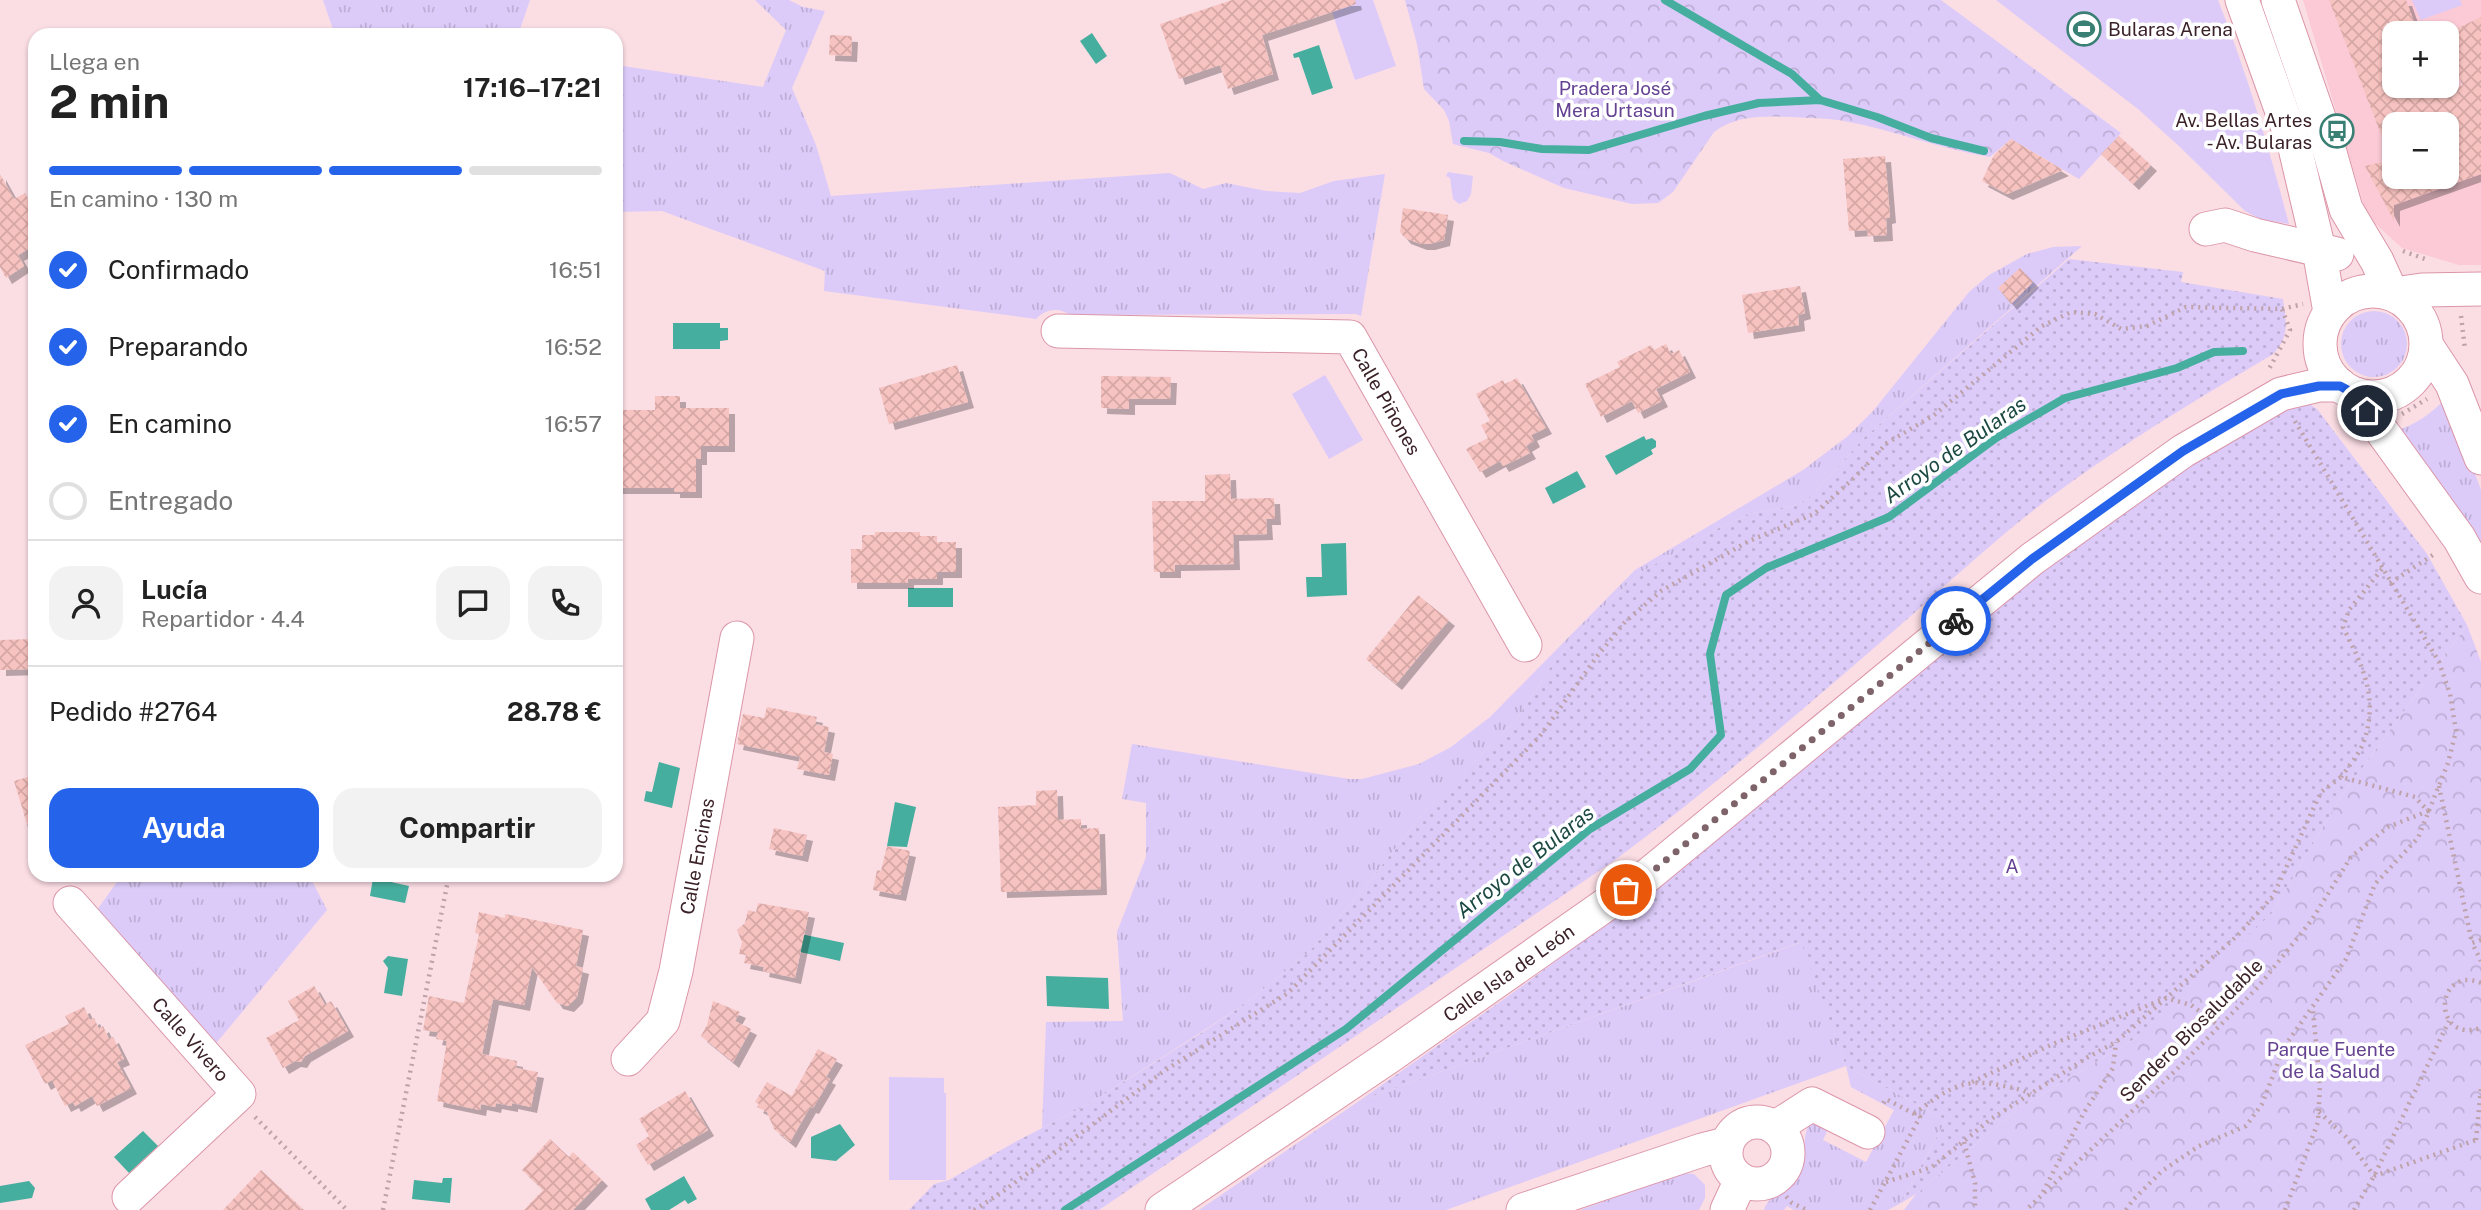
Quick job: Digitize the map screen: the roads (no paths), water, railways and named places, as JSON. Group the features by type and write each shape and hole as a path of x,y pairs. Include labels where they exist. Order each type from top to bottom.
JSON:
{"street":[{"path":"2242,0 2295,148 2321,261 2325,326 2321,357 2328,373 2348,390 2459,538 2481,577"},
{"path":"2278,0 2325,135 2346,209 2393,294"},
{"path":"2321,261 2377,261"},
{"path":"2393,294 2423,290 2481,289"},
{"path":"2325,326 2342,300 2358,292 2375,290 2393,294 2408,303 2419,315 2425,330 2427,346 2423,365 2411,382 2394,393 2375,397 2348,390"},
{"name":"Calle Isla de León","path":"2281,394 2305,364 2325,326"},
{"name":"Calle Piñones","path":"1058,331 1350,337 1525,645"},
{"path":"2427,346 2452,384 2481,458"},
{"name":"Calle Isla de León","path":"1162,1210 1390,1056 1648,875 2032,559 2183,451 2281,394 2319,386 2348,390"},
{"name":"Calle Encinas","path":"628,1059 663,1021 676,971 737,638"},
{"name":"Calle Vivero","path":"70,903 239,1094 129,1197"},
{"path":"1776,1127 1812,1104 1868,1132"},
{"path":"1727,1210 1757,1181 1780,1174 1789,1155 1784,1135 1776,1127 1767,1123 1747,1123 1738,1127 1727,1144 1725,1154 1728,1165 1757,1181"},
{"path":"1522,1210 1727,1144"}],"waterway":[{"path":"1665,0 1792,74 1820,100"},
{"path":"1464,141 1500,142 1542,149 1589,150 1704,116 1759,103 1820,100 1877,117 1931,138 1984,151"},
{"name":"Arroyo de Bularas","path":"1065,1210 1346,1029 1590,829 1690,769 1721,735 1710,654 1726,595 1766,568 1889,517 1996,438 2065,398 2177,368 2214,352 2243,351"}],"place":[{"name":"Bularas Arena","path":"2084,29"},
{"name":"Av. Bellas Artes - Av. Bularas","path":"2337,131"}],"park label":[{"name":"Pradera José Mera Urtasun","path":"1615,99"},
{"name":"A","path":"2012,866"},
{"name":"Parque Fuente de la Salud","path":"2331,1060"}]}
